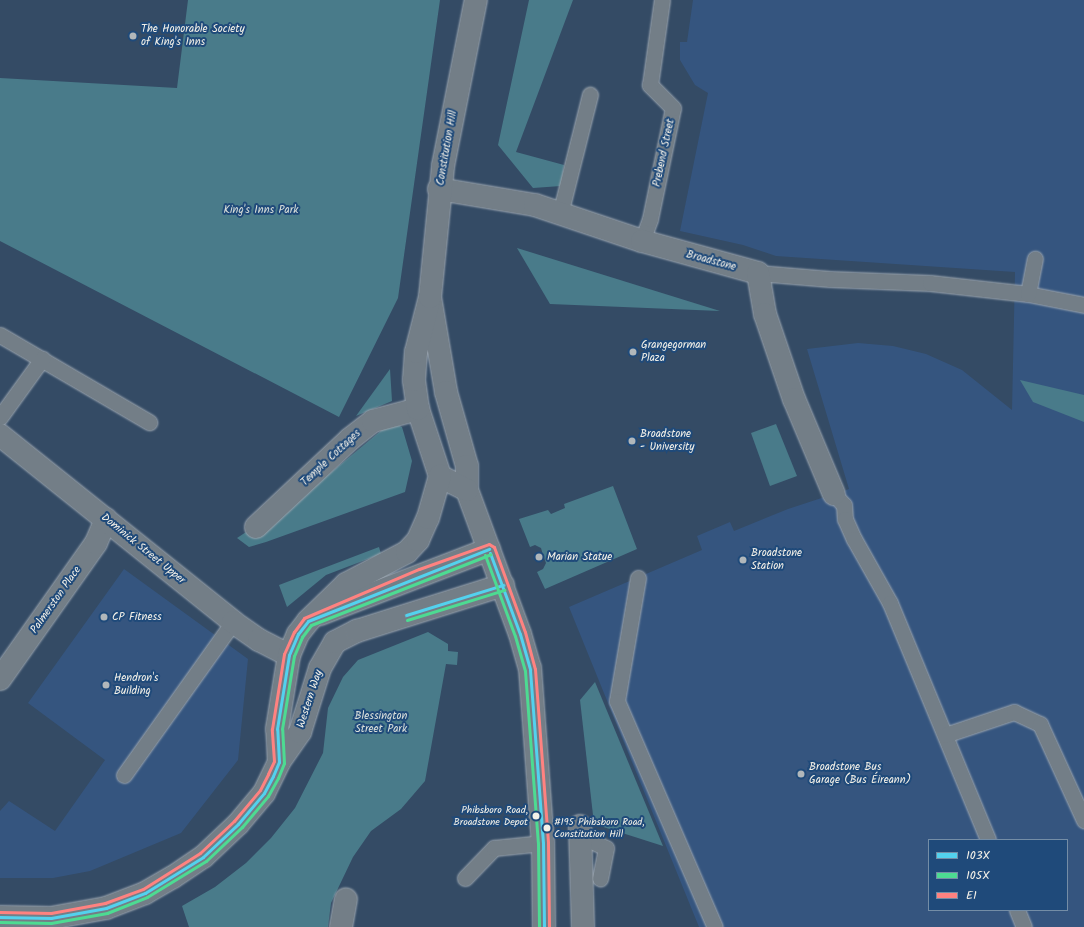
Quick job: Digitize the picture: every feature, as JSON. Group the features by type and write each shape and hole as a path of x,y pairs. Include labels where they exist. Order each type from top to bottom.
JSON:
{"main road":[{"name":"Constitution Hill","path":"440,476 418,409 414,380 416,352 430,297 440,189 476,0"},
{"name":"Broadstone","path":"440,189 535,205 642,241 758,273"},
{"path":"758,273 763,307 794,399 834,494"},
{"name":"Constitution Hill","path":"430,297 446,392 467,466 466,490 503,585 530,670 543,843 544,927"},
{"name":"Temple Cottages","path":"256,527 350,439 373,421 418,409"},
{"name":"Dominick Street Upper","path":"0,435 233,622 259,640 290,656"},
{"path":"440,476 466,490"},
{"name":"Western Way","path":"279,762 277,729 290,656 298,634 312,617 346,584 410,549 418,540 430,512 440,476"},
{"name":"Palmerston Place","path":"0,679 96,543 106,519"},
{"name":"Western Way","path":"312,617 489,549"},
{"name":"Western Way","path":"0,917 51,918 106,908 166,881 203,857 238,824 264,793 279,762 300,732 320,668 335,642 364,629 503,585"},
{"path":"580,830 583,927"},
{"path":"341,927 346,898"}],"lane":[{"name":"Prebend Street","path":"642,241 650,220 673,108 650,85 662,0"},
{"path":"560,214 590,95"},
{"path":"1028,294 1035,259"},
{"path":"758,273 830,280 930,283 1028,294 1084,305"},
{"path":"0,335 150,422"},
{"path":"0,417 42,359"},
{"path":"834,494 844,505 844,519 890,603 988,839"},
{"path":"638,578 617,700 715,927"},
{"path":"124,775 233,622"},
{"path":"945,735 1014,712 1040,724 1084,820"},
{"path":"580,830 606,848 600,878"},
{"path":"466,878 494,848 543,843"},
{"path":"1017,911 1024,927"}],"shaded area":[{"path":"693,0 1084,0 1084,927 699,927 569,607 702,550 697,536 730,522 734,531 788,509 849,489 807,349 858,343 893,346 926,354 962,370 1012,410 1015,272 776,256 743,245 680,231 708,93 695,85 680,60 680,42 687,42"},
{"path":"124,569 248,659 238,760 181,833 90,871 53,878 0,878 0,811 9,801 55,831 105,760 28,703"}],"green space":[{"name":"King's Inns Park","path":"188,0 440,0 398,298 339,417 0,241 0,78 177,88"},
{"path":"529,0 573,0 516,152 564,165 561,186 533,188 498,145"},
{"path":"517,248 720,311 550,304"},
{"path":"390,369 392,401 356,416"},
{"path":"1020,380 1084,395 1084,422 1033,402"},
{"path":"776,424 797,476 770,486 751,433"},
{"path":"397,425 402,427 412,461 405,492 249,547 237,538 311,489 383,429"},
{"path":"613,486 637,549 545,589 537,572 543,569 546,563 541,548 535,545 530,547 519,519 548,510 551,514 565,508 564,504"},
{"path":"379,547 381,554 326,575 287,607 279,585"},
{"name":"Blessington Street Park","path":"428,632 448,644 448,651 458,652 457,665 446,664 425,781 401,809 371,831 353,857 331,903 328,927 189,927 182,906 215,887 246,863 271,838 295,808 323,753 328,708 343,677 358,660"},
{"path":"595,682 663,846 594,824 580,700"}],"transit line":[{"name":"E1","path":"0,912 51,913 105,903 143,889 200,853 234,821 260,790 274,761 272,729 284,654 294,632 304,618 419,569 489,544 494,547 525,632 535,669 548,843 549,927"},
{"name":"103X","path":"0,917 51,918 106,908 145,893 203,857 238,824 264,793 273,776 279,762 277,729 289,655 298,634 308,621 489,549"},
{"name":"103X","path":"490,553 520,634 530,670 543,843 544,927"},
{"name":"105X","path":"0,922 51,923 107,913 147,897 206,861 242,827 268,796 278,778 284,763 282,729 294,656 302,637 311,625 491,554"},
{"name":"105X","path":"485,555 515,636 525,671 538,843 539,927"},
{"name":"103X","path":"406,615 503,585"},
{"name":"105X","path":"407,620 504,590"}],"place":[{"name":"The Honorable Society of King's Inns","path":"133,36"},
{"name":"Grangegorman Plaza","path":"633,352"},
{"name":"Broadstone - University","path":"632,441"},
{"name":"Marian Statue","path":"539,557"},
{"name":"Broadstone Station","path":"743,560"},
{"name":"CP Fitness","path":"104,617"},
{"name":"Hendron's Building","path":"106,685"},
{"name":"Broadstone Bus Garage (Bus Éireann)","path":"801,774"},
{"name":"Phibsboro Road, Broadstone Depot","path":"536,816"},
{"name":"#195 Phibsboro Road, Constitution Hill","path":"547,828"}]}
